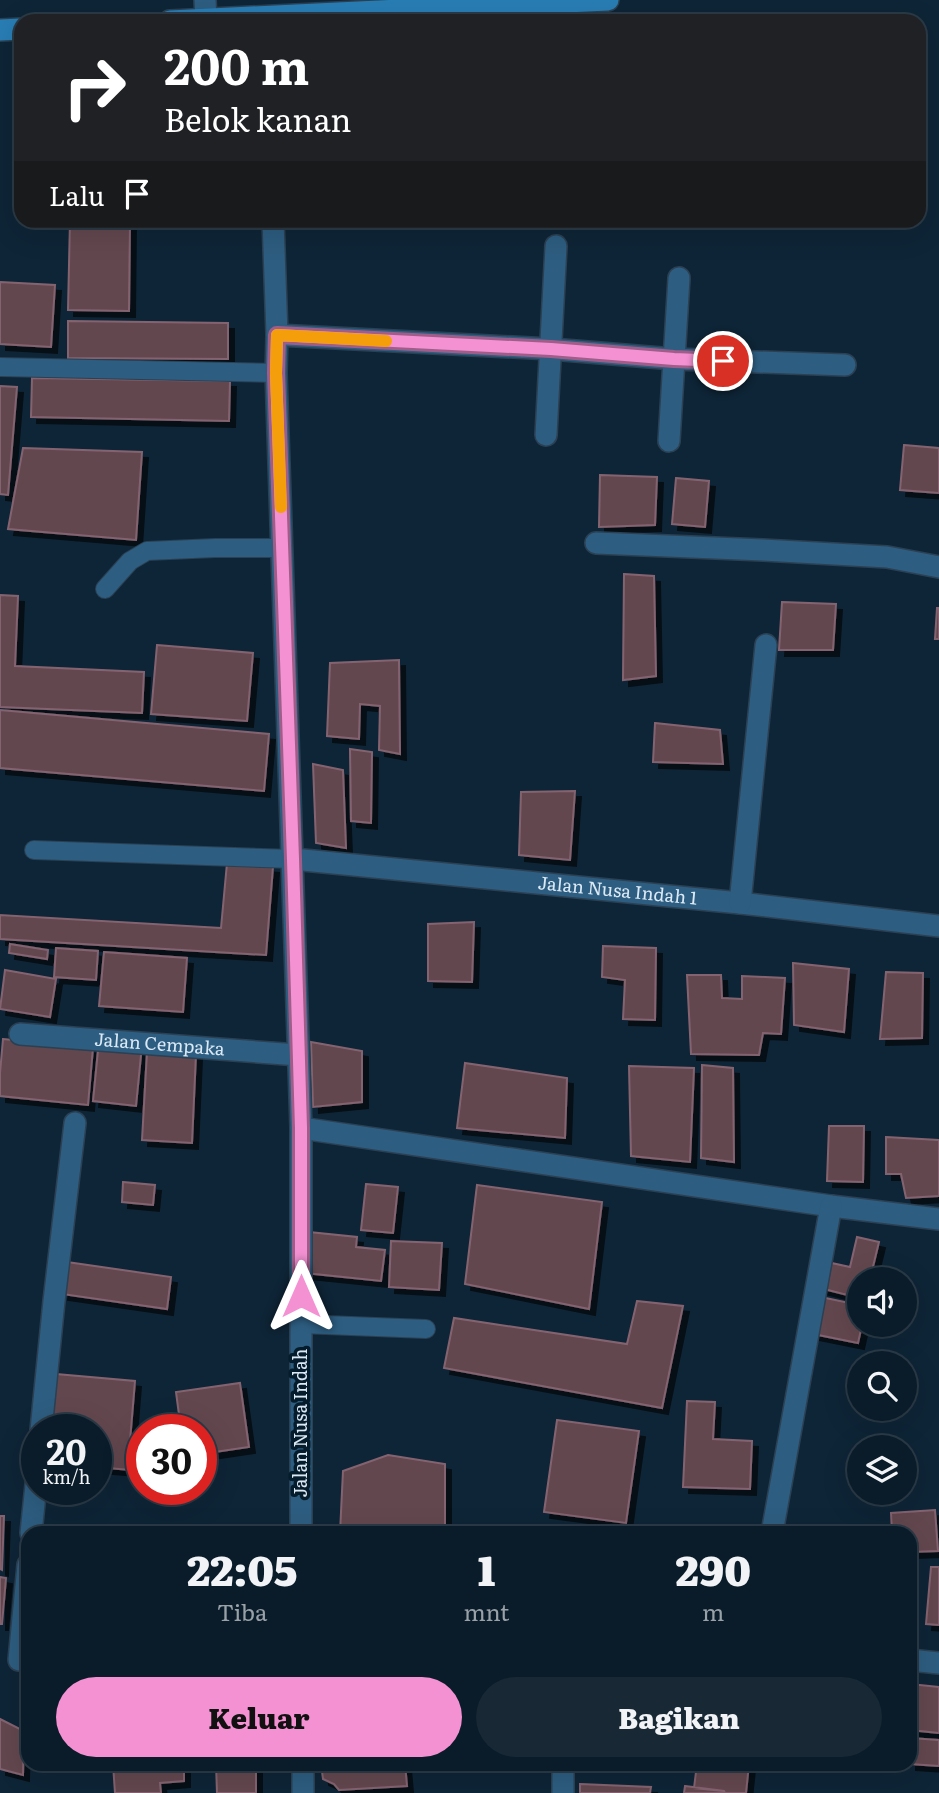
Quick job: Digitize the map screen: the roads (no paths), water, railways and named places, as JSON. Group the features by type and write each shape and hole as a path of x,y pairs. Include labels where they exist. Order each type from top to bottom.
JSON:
{"street":[{"path":"341,14 608,0"},
{"path":"205,10 235,14"},
{"name":"Jalan Nusa Indah","path":"273,228 301,1128 301,1526"},
{"path":"546,435 556,246"},
{"path":"669,441 679,278"},
{"path":"277,335 551,349 674,359 845,365"},
{"path":"596,543 887,557 939,567"},
{"path":"740,903 766,645"},
{"name":"Jalan Nusa Indah 1","path":"293,859 740,903 939,926"},
{"name":"Jalan Cempaka","path":"19,1034 298,1055"},
{"path":"43,1414 75,1123"},
{"path":"301,1128 939,1220"},
{"path":"773,1526 831,1206"},
{"path":"32,1526 34,1505"},
{"path":"16,1660 21,1620"},
{"path":"917,1661 939,1663"},
{"path":"303,1771 303,1793"},
{"path":"563,1771 563,1793"}],"lane":[{"path":"0,367 276,373"},
{"path":"104,589 130,561 147,551 282,548"},
{"path":"34,850 293,859"},
{"path":"301,1324 426,1329"}]}
